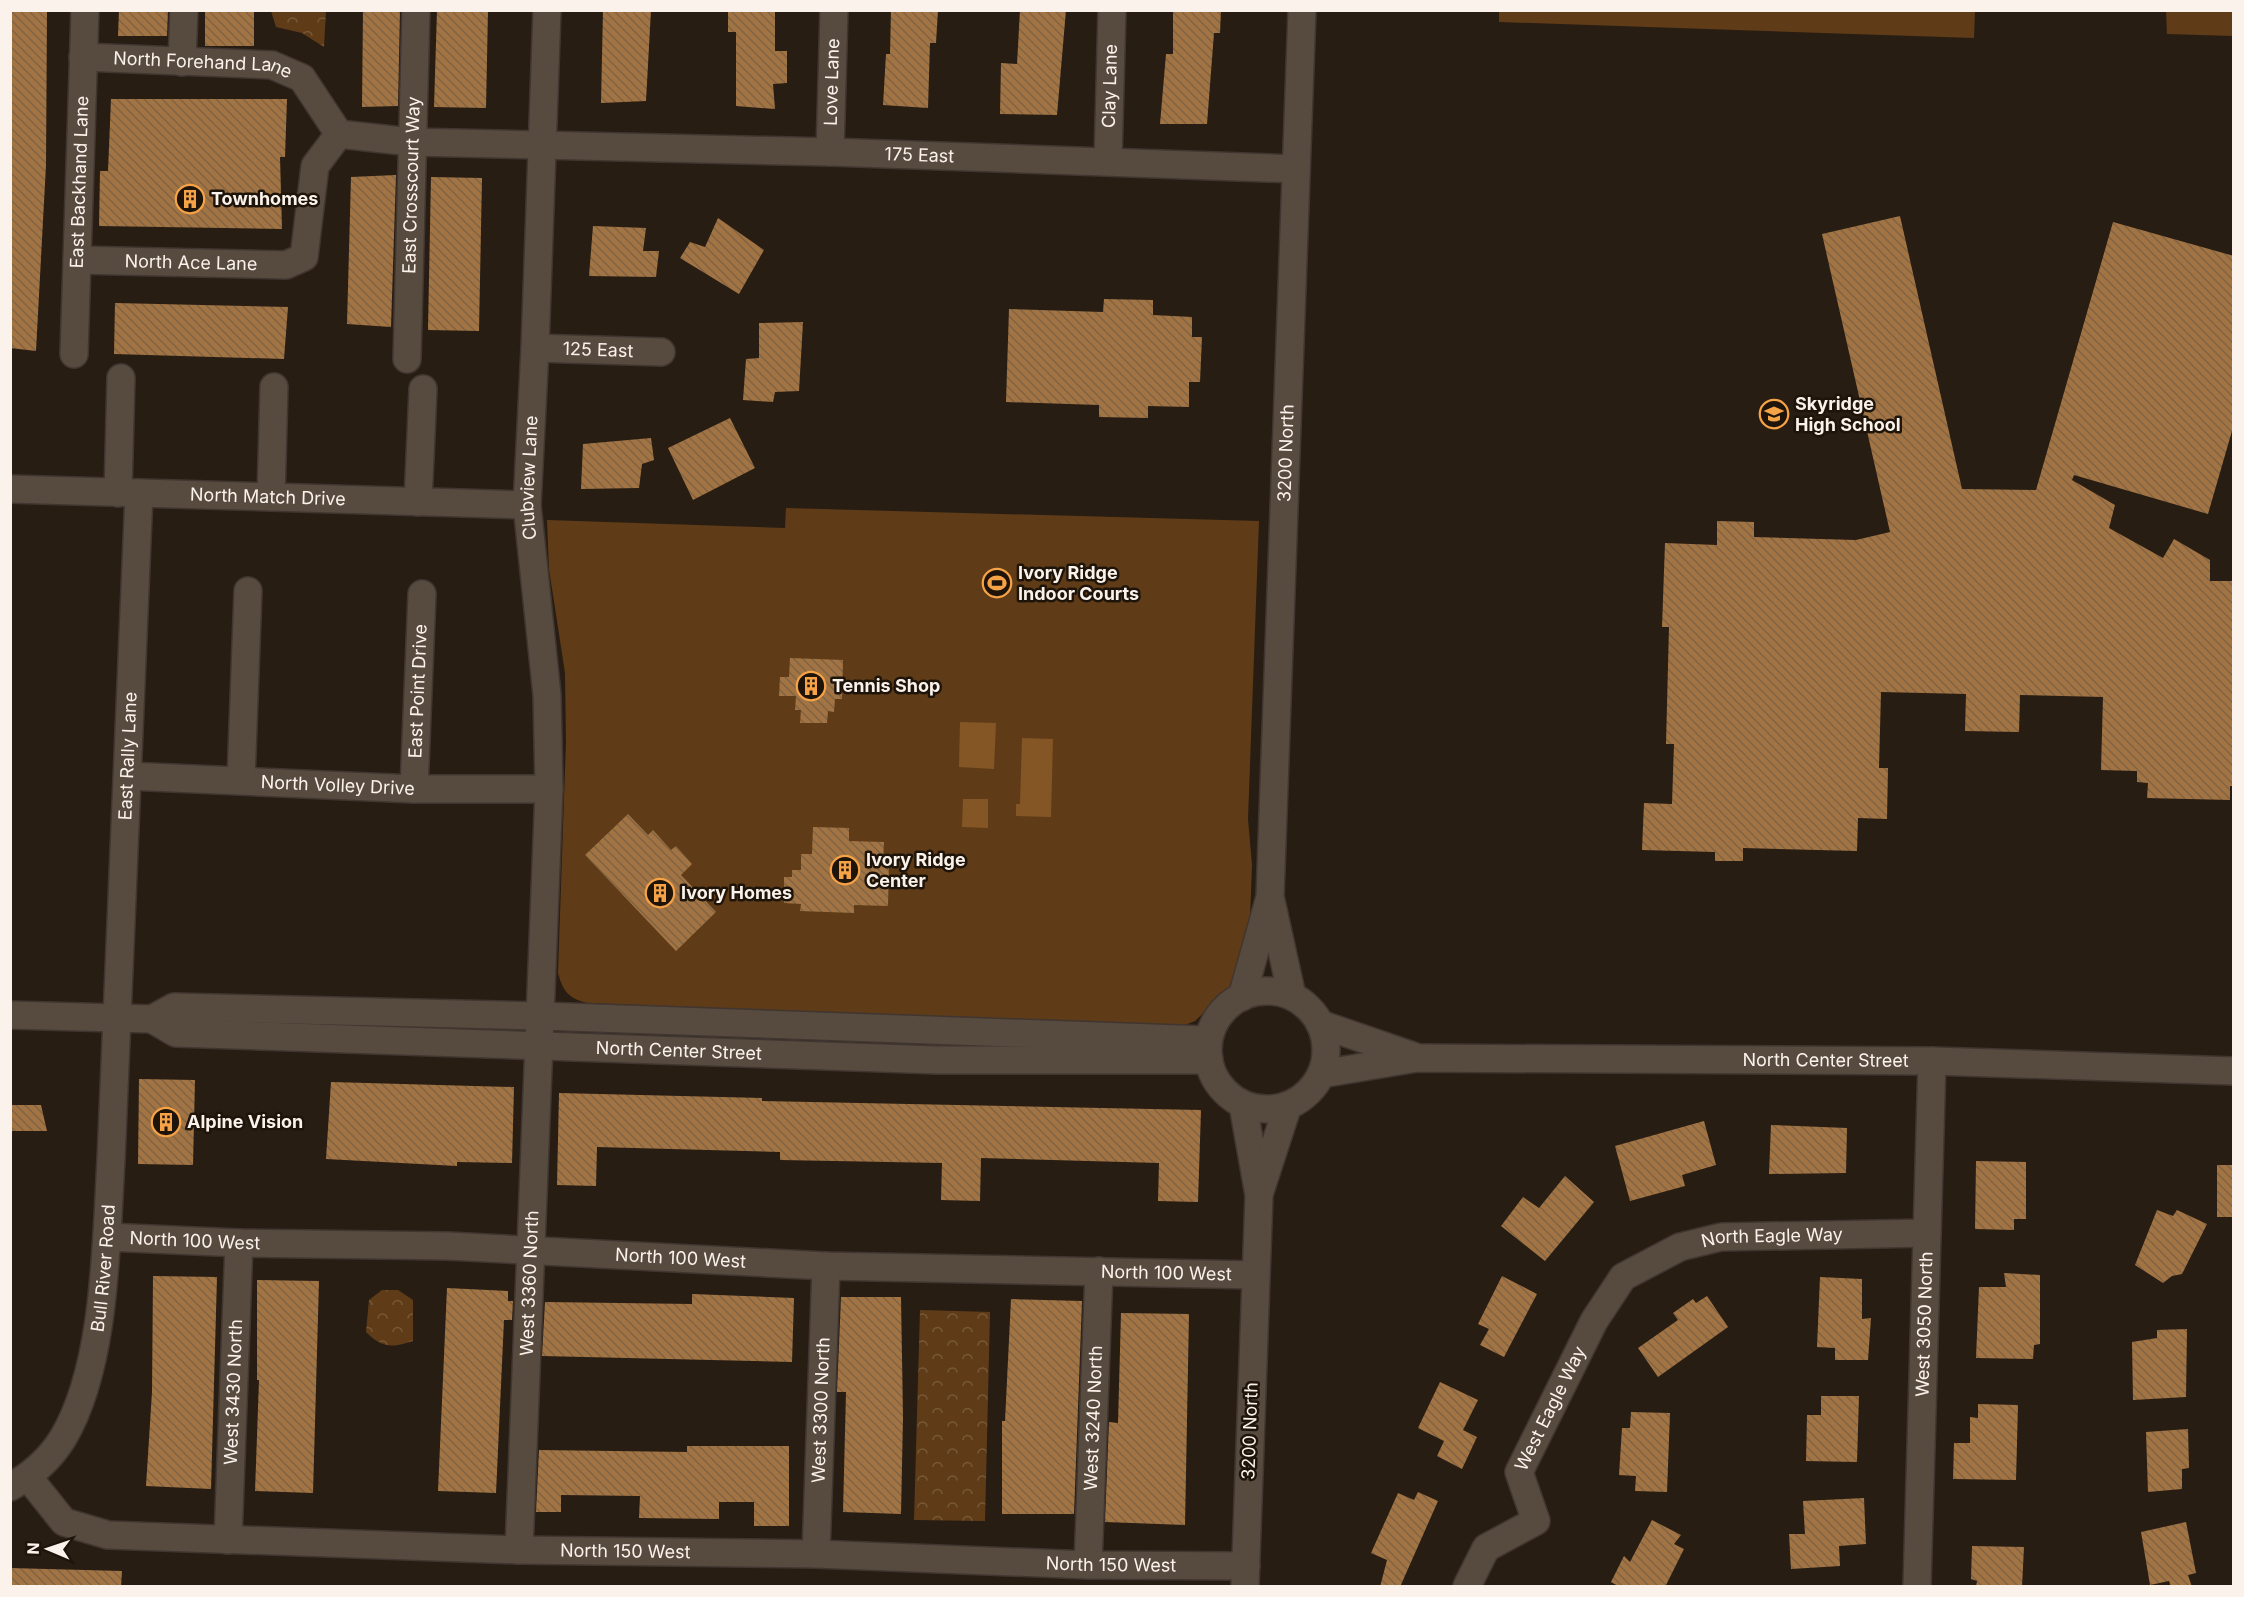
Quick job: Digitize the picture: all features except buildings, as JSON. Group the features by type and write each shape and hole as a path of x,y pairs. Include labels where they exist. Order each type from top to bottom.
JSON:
{"street":[{"name":"East Backhand Lane","path":"74,354 85,10"},
{"path":"182,62 184,10"},
{"name":"East Crosscourt Way","path":"407,359 416,10"},
{"name":"Clubview Lane","path":"540,1016 549,789 547,695 527,506 536,348 547,10"},
{"name":"Love Lane","path":"830,152 834,10"},
{"name":"Clay Lane","path":"1108,161 1112,10"},
{"name":"3200 North","path":"1270,897 1302,10"},
{"name":"North Forehand Lane","path":"83,57 272,65 302,78 339,134"},
{"path":"339,134 411,142 543,146"},
{"name":"North Ace Lane","path":"77,260 286,265 304,257 315,166 339,134"},
{"name":"175 East","path":"543,146 830,152 1296,168"},
{"name":"125 East","path":"536,348 661,352"},
{"name":"East Rally Lane","path":"117,1018 128,776 129,493 121,378"},
{"path":"271,497 274,387"},
{"path":"418,502 423,388"},
{"name":"North Match Drive","path":"10,489 527,506"},
{"path":"241,780 248,591"},
{"name":"East Point Drive","path":"414,789 422,594"},
{"name":"North Volley Drive","path":"128,776 414,789 549,789"},
{"path":"1270,897 1292,996"},
{"path":"1242,997 1270,897"},
{"path":"1268,990 1292,996 1305,1005 1320,1024 1328,1052 1321,1074 1309,1091 1288,1104 1269,1111 1244,1105 1226,1093 1215,1080 1208,1050 1215,1021 1228,1005 1242,997 1268,990"},
{"name":"North Center Street","path":"152,1019 174,1007 540,1016 1208,1050"},
{"name":"North Center Street","path":"10,1015 152,1019 176,1033 937,1060 1208,1050"},
{"name":"West 3360 North","path":"519,1550 540,1016"},
{"name":"Bull River Road","path":"19,1482 44,1463 63,1438 79,1404 92,1360 107,1237 117,1018"},
{"path":"1320,1024 1417,1058"},
{"path":"1321,1074 1417,1058"},
{"name":"North Center Street","path":"1417,1058 1932,1061 2234,1071"},
{"name":"West 3050 North","path":"1917,1587 1932,1061"},
{"path":"1259,1195 1288,1104"},
{"path":"1244,1105 1259,1195"},
{"name":"3200 North","path":"1245,1576 1259,1195"},
{"name":"North Eagle Way","path":"1623,1277 1680,1247 1721,1237 1927,1233"},
{"name":"North 100 West","path":"107,1237 532,1251 826,1266 1255,1275"},
{"name":"West 3430 North","path":"228,1540 239,1243"},
{"name":"West 3300 North","path":"816,1554 826,1266"},
{"name":"West 3240 North","path":"1088,1565 1099,1271"},
{"name":"West Eagle Way","path":"1467,1587 1486,1548 1536,1521 1519,1472 1594,1321 1623,1277"},
{"name":"North 150 West","path":"19,1482 64,1522 108,1536 519,1550 816,1554 1088,1565 1245,1576"}],"green space":[{"path":"271,11 326,11 324,47 302,33 276,27"},
{"path":"1499,11 1975,11 1974,38 1499,22"},
{"path":"2166,11 2233,11 2233,36 2167,34"},
{"path":"786,508 1259,521 1248,819 1252,865 1249,945 1237,981 1195,1021 1180,1027 587,1003 567,993 558,973 566,742 565,673 549,569 547,520 785,528"},
{"path":"382,1290 398,1290 413,1300 413,1341 399,1345 382,1344 366,1332 369,1300"},
{"path":"920,1310 990,1312 985,1521 914,1520"}],"shaded area":[{"path":"960,722 996,723 994,769 959,767"},
{"path":"1022,738 1053,739 1051,817 1016,816 1016,804 1020,804"},
{"path":"963,799 988,799 988,828 962,827"}],"place":[{"name":"Townhomes","path":"190,199"},
{"name":"Skyridge High School","path":"1774,414"},
{"name":"Ivory Ridge Indoor Courts","path":"997,583"},
{"name":"Tennis Shop","path":"811,686"},
{"name":"Ivory Ridge Center","path":"845,870"},
{"name":"Ivory Homes","path":"660,893"},
{"name":"Alpine Vision","path":"166,1122"}]}
